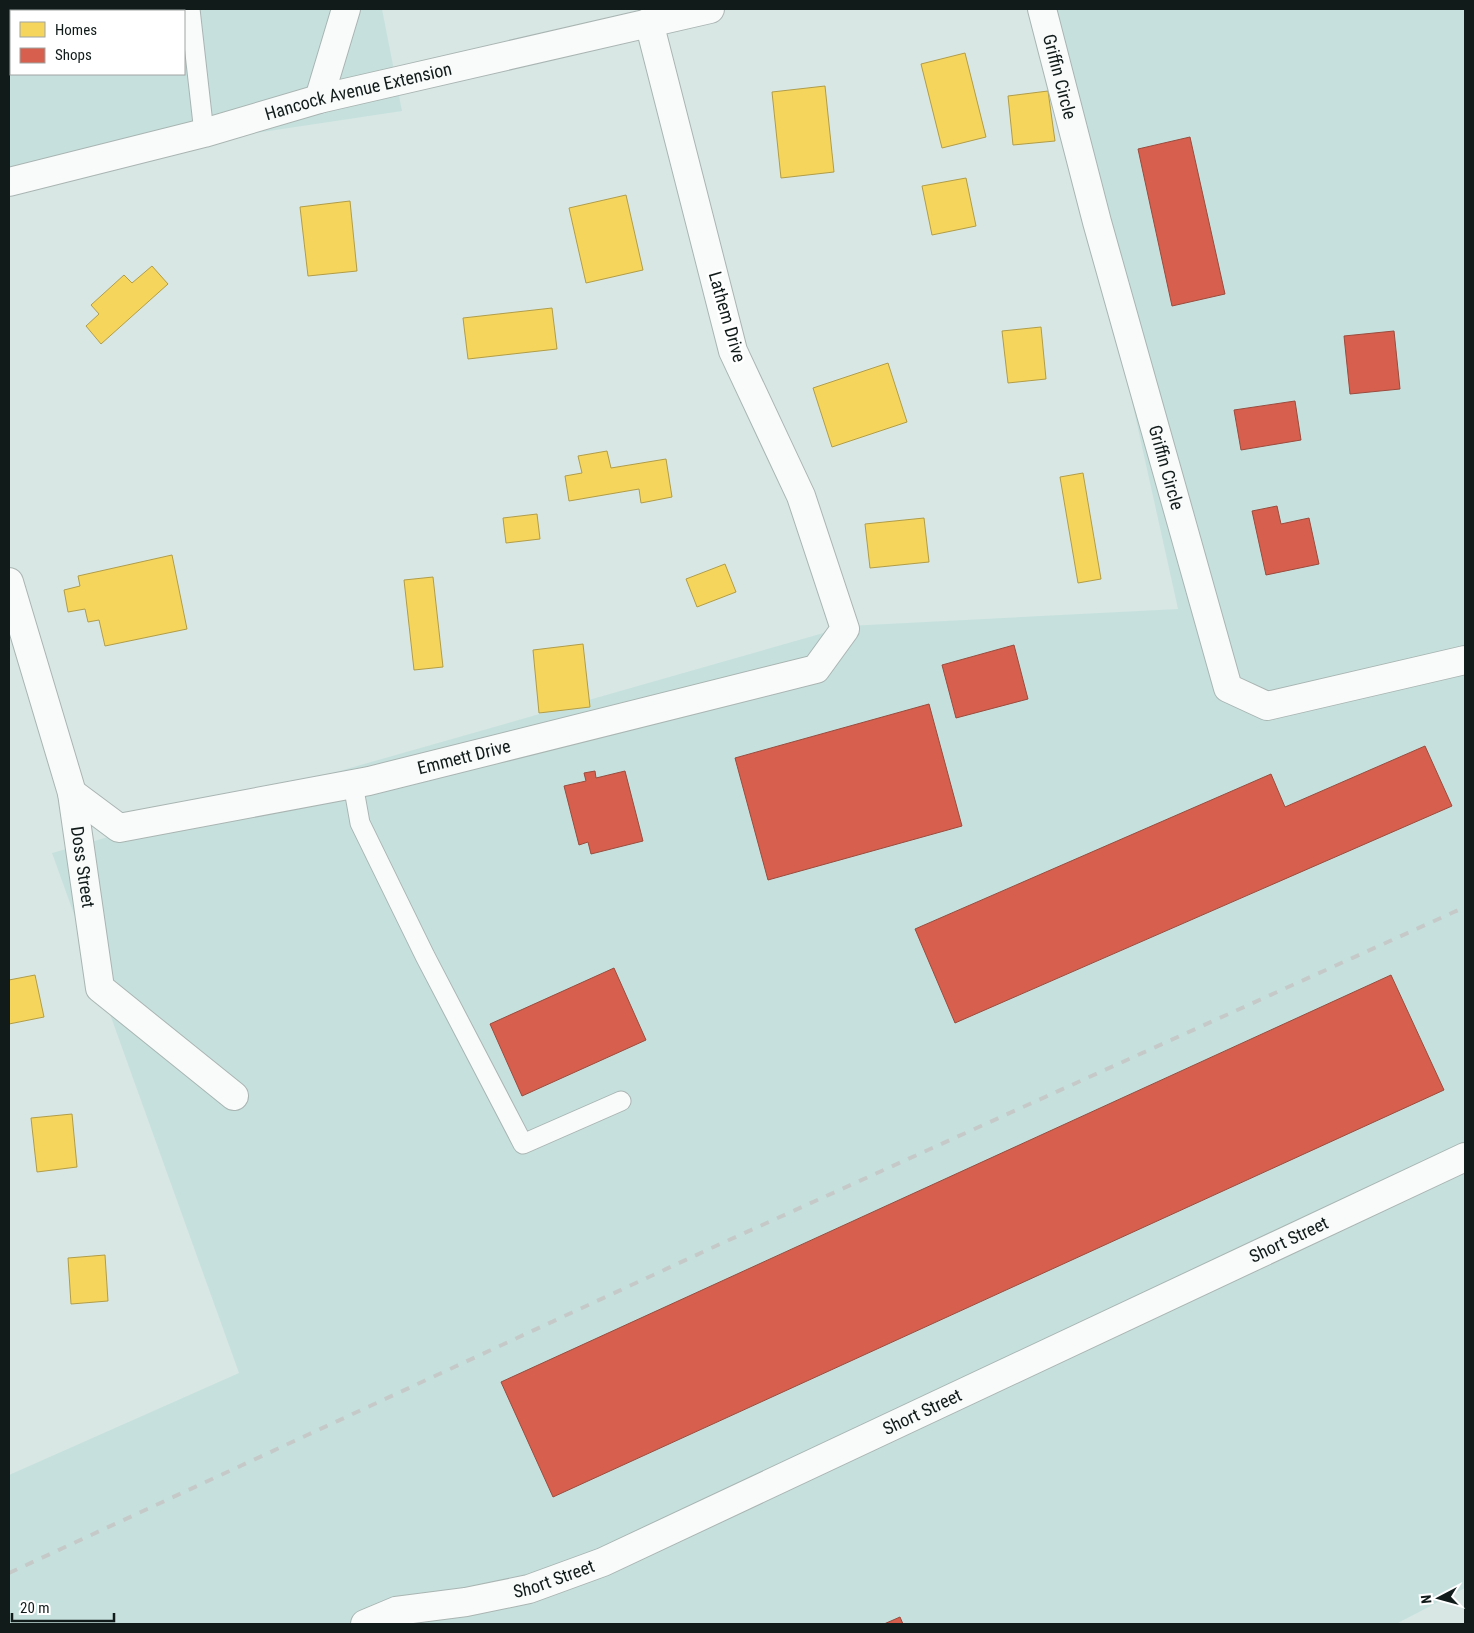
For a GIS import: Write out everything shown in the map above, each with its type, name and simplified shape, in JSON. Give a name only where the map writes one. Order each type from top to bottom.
[{"type":"street","points":[[319,98],[346,9]]},
{"type":"street","name":"Hancock Avenue Extension","points":[[9,182],[204,133],[319,98],[710,9]]},
{"type":"street","name":"Griffin Circle","points":[[1042,9],[1096,222],[1228,688],[1267,706],[1465,660]]},
{"type":"street","name":"Lathem Drive","points":[[649,22],[733,351],[801,496],[845,629]]},
{"type":"street","name":"Doss Street","points":[[9,582],[72,793],[100,988],[234,1096]]},
{"type":"street","name":"Emmett Drive","points":[[72,793],[120,828],[353,784],[816,669],[845,629]]},
{"type":"street","name":"Short Street","points":[[365,1624],[529,1589],[603,1562],[1465,1157]]},
{"type":"lane","points":[[190,9],[204,133]]},
{"type":"lane","points":[[353,784],[360,823],[425,956],[522,1144],[621,1101]]},
{"type":"shaded area","points":[[9,9],[382,9],[402,111],[9,170]]},
{"type":"shaded area","points":[[1045,9],[1465,9],[1465,1588],[1396,1624],[9,1624],[9,1475],[239,1373],[52,853],[848,626],[1178,609]]},
{"type":"building: Homes","points":[[965,53],[986,137],[942,148],[921,64]]},
{"type":"building: Homes","points":[[825,86],[834,172],[781,178],[772,92]]},
{"type":"building: Homes","points":[[1048,91],[1055,141],[1013,145],[1008,96]]},
{"type":"building: Homes","points":[[966,178],[976,226],[932,235],[922,186]]},
{"type":"building: Homes","points":[[626,195],[643,270],[586,283],[569,208]]},
{"type":"building: Homes","points":[[350,201],[357,271],[308,276],[300,207]]},
{"type":"building: Homes","points":[[152,266],[168,284],[101,344],[86,326],[99,314],[91,305],[124,275],[132,283]]},
{"type":"building: Homes","points":[[552,308],[557,349],[468,359],[463,318]]},
{"type":"building: Homes","points":[[1041,327],[1046,379],[1008,383],[1002,331]]},
{"type":"building: Homes","points":[[888,363],[907,422],[832,447],[813,388]]},
{"type":"building: Homes","points":[[607,451],[611,468],[666,459],[672,497],[641,503],[639,489],[569,501],[565,476],[582,473],[578,456]]},
{"type":"building: Homes","points":[[1083,473],[1101,579],[1078,583],[1060,477]]},
{"type":"building: Homes","points":[[537,514],[540,539],[506,543],[503,518]]},
{"type":"building: Homes","points":[[924,518],[929,562],[870,568],[865,524]]},
{"type":"building: Homes","points":[[172,555],[187,629],[105,646],[99,620],[88,622],[85,609],[68,612],[64,590],[80,586],[78,576]]},
{"type":"building: Homes","points":[[725,564],[736,592],[697,607],[686,579]]},
{"type":"building: Homes","points":[[433,577],[443,667],[414,670],[404,580]]},
{"type":"building: Homes","points":[[583,644],[590,707],[539,713],[533,650]]},
{"type":"building: Homes","points":[[35,975],[44,1017],[9,1024],[9,980]]},
{"type":"building: Homes","points":[[72,1114],[77,1167],[37,1172],[31,1118]]},
{"type":"building: Homes","points":[[105,1255],[108,1301],[71,1304],[68,1258]]},
{"type":"building: Shops","points":[[21,9],[120,10],[22,10]]},
{"type":"building: Shops","points":[[1190,137],[1225,294],[1172,306],[1138,149]]},
{"type":"building: Shops","points":[[1394,331],[1400,389],[1350,394],[1344,336]]},
{"type":"building: Shops","points":[[1295,401],[1301,440],[1241,450],[1234,410]]},
{"type":"building: Shops","points":[[1277,506],[1281,524],[1309,518],[1319,564],[1266,575],[1252,511]]},
{"type":"building: Shops","points":[[1014,645],[1028,699],[956,718],[942,665]]},
{"type":"building: Shops","points":[[929,704],[962,826],[768,880],[735,758]]},
{"type":"building: Shops","points":[[1425,746],[1452,806],[955,1023],[915,929],[1271,774],[1285,807]]},
{"type":"building: Shops","points":[[595,771],[596,778],[625,771],[643,841],[591,854],[588,842],[579,845],[564,786],[586,781],[584,773]]},
{"type":"building: Shops","points":[[614,968],[646,1040],[522,1096],[490,1024]]},
{"type":"building: Shops","points":[[1391,975],[1444,1090],[553,1497],[501,1382]]},
{"type":"building: Shops","points":[[900,1617],[903,1624],[884,1624]]},
{"type":"railway","points":[[9,1573],[718,1245],[1465,907]]}]
